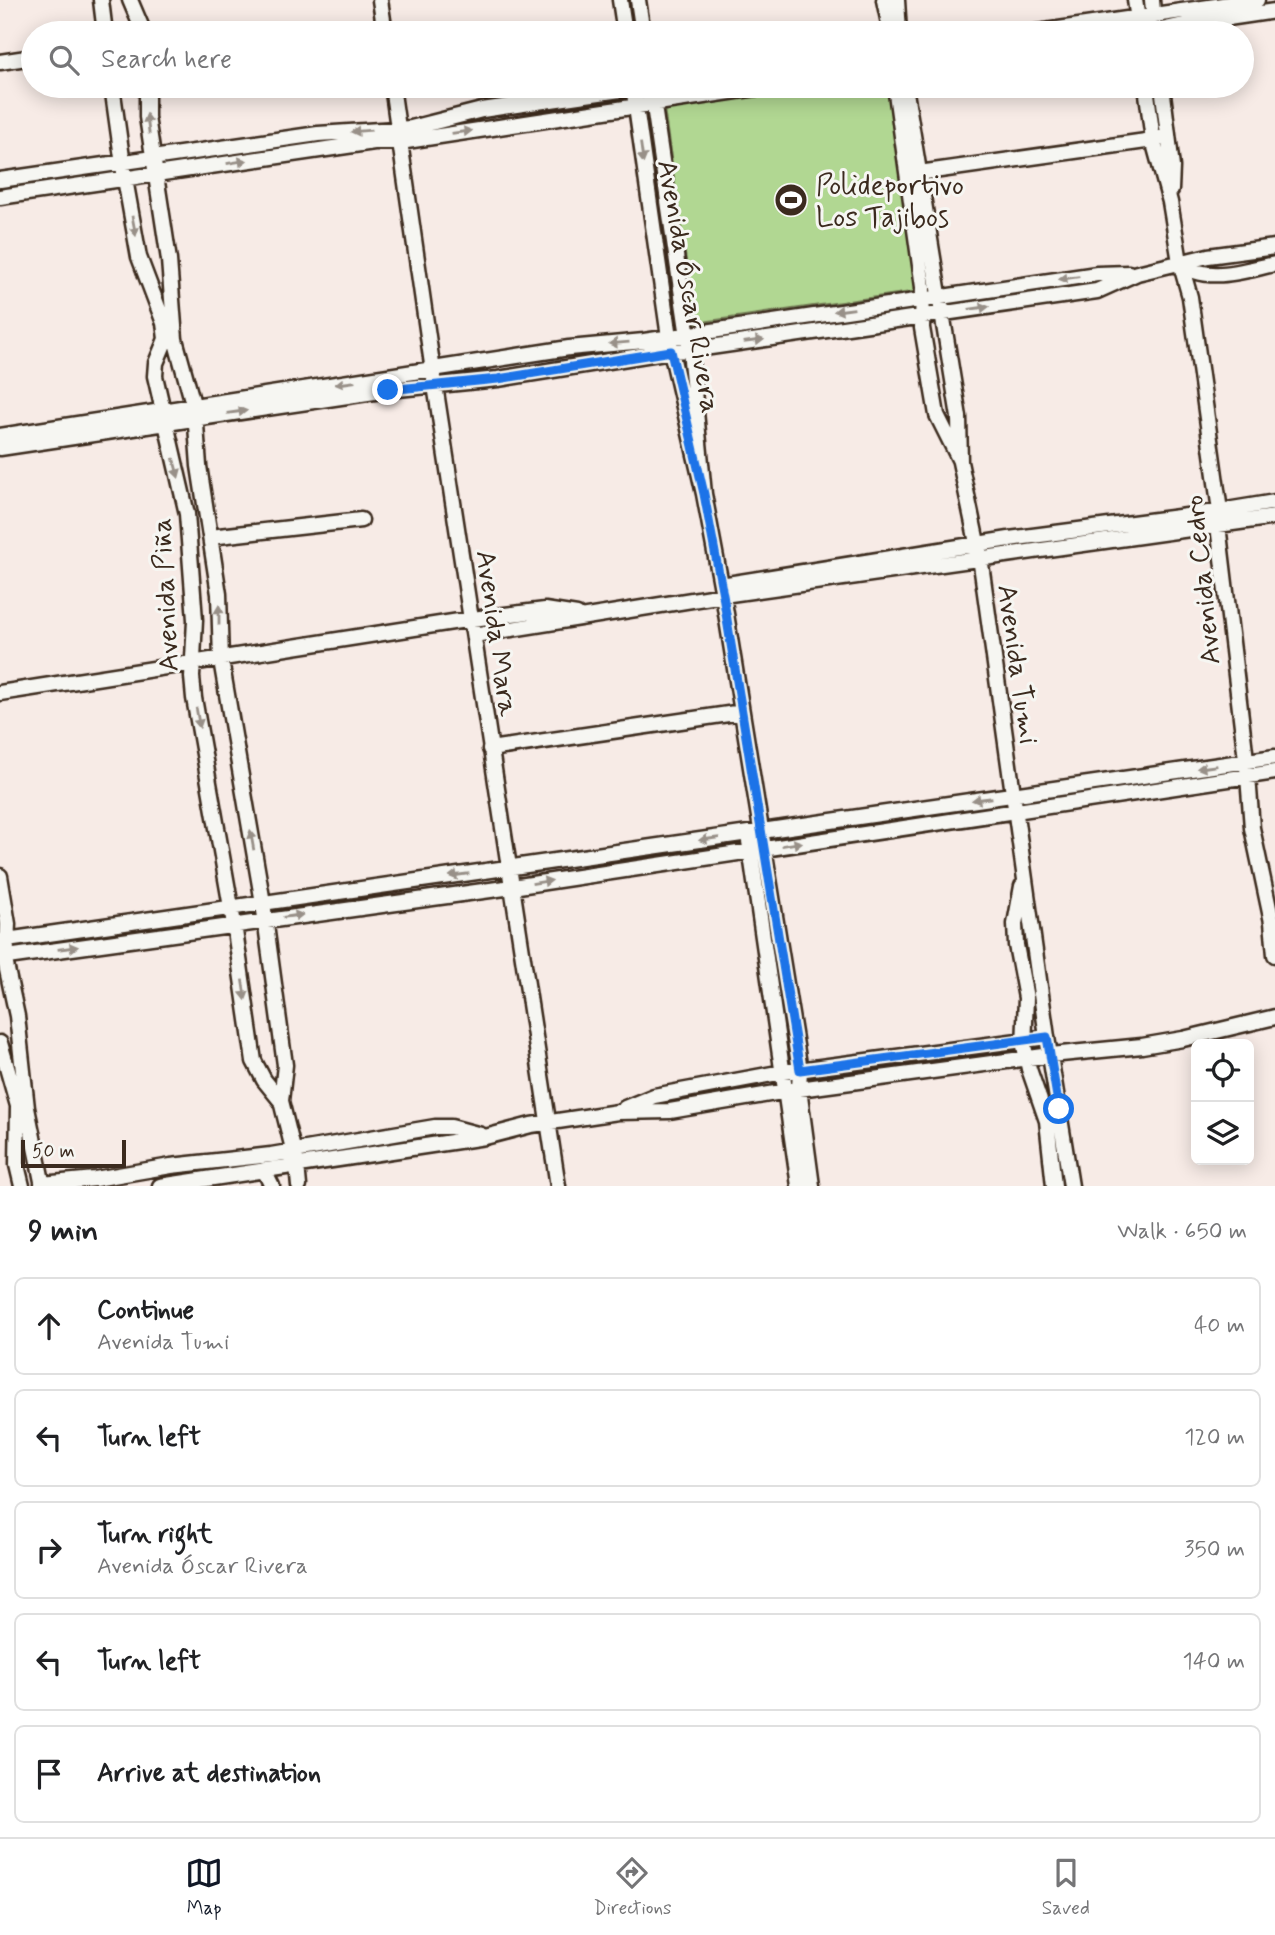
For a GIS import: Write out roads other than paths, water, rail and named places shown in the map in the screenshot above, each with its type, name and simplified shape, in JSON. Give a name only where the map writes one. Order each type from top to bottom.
[{"type":"street","points":[[101,0],[104,21]]},
{"type":"street","points":[[130,0],[139,21]]},
{"type":"street","points":[[380,0],[383,21]]},
{"type":"street","points":[[620,0],[623,21]]},
{"type":"street","points":[[638,0],[641,21]]},
{"type":"street","points":[[884,0],[888,21]]},
{"type":"street","points":[[897,0],[898,21]]},
{"type":"street","points":[[1135,0],[1138,21]]},
{"type":"street","points":[[1152,0],[1153,21]]},
{"type":"street","points":[[1117,21],[1257,0]]},
{"type":"street","points":[[1208,21],[1275,11]]},
{"type":"street","points":[[0,62],[21,59]]},
{"type":"street","name":"Avenida Piña","points":[[114,98],[139,257],[165,331],[166,339],[156,363],[155,376],[187,514],[195,620],[192,677],[194,698],[220,840],[254,1061],[264,1080],[281,1101]]},
{"type":"street","name":"Avenida Piña","points":[[146,98],[169,260],[175,339],[195,412],[199,466],[219,594],[220,660],[263,903],[285,1065],[281,1101],[299,1186]]},
{"type":"street","name":"Avenida Mara","points":[[394,98],[558,1186]]},
{"type":"street","points":[[0,197],[374,142],[399,135],[411,128],[482,110],[561,98]]},
{"type":"street","name":"Avenida Óscar Rivera","points":[[637,98],[635,107],[670,344],[704,494],[722,590],[756,803],[754,832],[800,1070],[792,1091],[799,1186]]},
{"type":"street","name":"Avenida Óscar Rivera","points":[[649,98],[653,104],[688,334],[704,494]]},
{"type":"street","points":[[0,180],[318,135],[399,135],[692,98]]},
{"type":"street","name":"Avenida Tumi","points":[[898,98],[943,313],[959,417],[960,462],[978,551],[1047,1037],[1071,1186]]},
{"type":"street","name":"Avenida Tumi","points":[[906,98],[923,287],[921,316],[937,415],[960,462]]},
{"type":"street","name":"Avenida Cedro","points":[[1148,98],[1153,140],[1170,202],[1180,262],[1190,297],[1219,518],[1252,828],[1272,922],[1275,955]]},
{"type":"street","name":"Avenida Cedro","points":[[1163,98],[1172,167],[1170,202]]},
{"type":"street","points":[[914,174],[1168,136]]},
{"type":"street","points":[[195,412],[569,348],[670,344],[690,350],[1097,291],[1137,273],[1180,262],[1275,247]]},
{"type":"street","points":[[1180,262],[1191,272],[1226,274],[1275,264]]},
{"type":"street","points":[[0,436],[498,379],[670,344],[688,334],[1097,274],[1137,273]]},
{"type":"street","points":[[0,448],[163,416]]},
{"type":"street","points":[[1219,518],[1275,502]]},
{"type":"street","points":[[474,635],[591,616],[722,590],[978,551],[1219,518],[1275,517]]},
{"type":"street","points":[[210,537],[361,520]]},
{"type":"street","points":[[0,693],[472,619],[545,610],[591,616]]},
{"type":"street","points":[[490,749],[741,712]]},
{"type":"street","points":[[3,958],[512,887],[1015,810],[1247,769],[1275,757]]},
{"type":"street","points":[[4,940],[1013,795],[1247,769],[1275,772]]},
{"type":"street","name":"Avenida Óscar Rivera","points":[[758,849],[783,1072],[792,1091],[812,1186]]},
{"type":"street","name":"Avenida Tumi","points":[[1024,874],[1015,923],[1016,945],[1026,998],[1024,1040],[1047,1121],[1055,1186]]},
{"type":"street","points":[[0,876],[8,924],[3,958],[17,1016],[27,1108],[43,1185],[295,1158],[435,1127],[451,1127],[485,1137],[550,1122],[618,1112],[670,1111],[1027,1058],[1183,1039],[1275,1017]]},
{"type":"street","points":[[618,1112],[654,1096],[783,1072],[1047,1037]]},
{"type":"street","points":[[0,1043],[3,1073],[18,1106],[17,1165],[22,1186]]},
{"type":"street","points":[[160,1186],[264,1170],[295,1158]]},
{"type":"street","points":[[264,1170],[272,1186]]},
{"type":"place","name":"Polideportivo Los Tajibos","points":[[791,200]]}]
